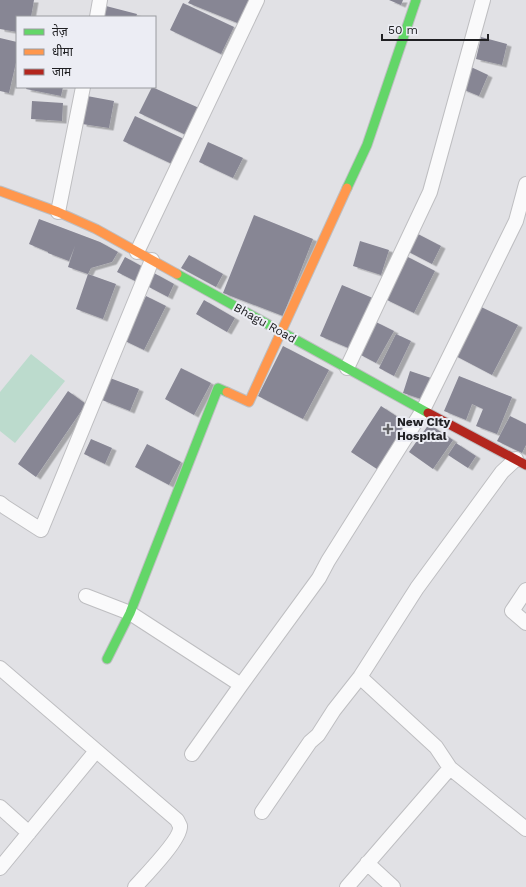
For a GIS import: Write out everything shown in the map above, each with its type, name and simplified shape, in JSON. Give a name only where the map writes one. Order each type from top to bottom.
[{"type":"street","points":[[97,16],[100,0]]},
{"type":"street","points":[[137,252],[257,0]]},
{"type":"street","points":[[107,659],[130,613],[218,388],[249,402],[367,145],[416,0]]},
{"type":"street","points":[[347,368],[430,192],[483,0]]},
{"type":"street","points":[[58,212],[83,88]]},
{"type":"street","points":[[192,754],[319,578],[328,561],[423,410],[516,221],[526,184]]},
{"type":"street","name":"Bhagu Road","points":[[0,191],[58,212],[96,229],[423,410],[521,462]]},
{"type":"street","points":[[0,503],[5,508],[41,530],[152,260]]},
{"type":"street","points":[[262,812],[310,742],[318,735],[334,710],[360,677],[416,588],[502,472],[521,462]]},
{"type":"street","points":[[526,590],[512,611],[526,623]]},
{"type":"street","points":[[86,596],[130,613],[241,685]]},
{"type":"street","points":[[0,668],[177,820],[180,826],[178,834],[171,846],[135,887]]},
{"type":"street","points":[[360,677],[436,747],[450,768],[526,830]]},
{"type":"street","points":[[0,868],[96,751]]},
{"type":"street","points":[[347,887],[450,768]]},
{"type":"street","points":[[0,807],[29,833]]},
{"type":"street","points":[[367,863],[393,887]]},
{"type":"green space","points":[[31,354],[65,381],[15,443],[0,431],[0,392]]},
{"type":"building","points":[[0,0],[34,0],[31,16],[16,16],[16,32],[0,29]]},
{"type":"building","points":[[190,0],[249,1],[240,24],[188,3]]},
{"type":"building","points":[[389,0],[403,0],[401,5]]},
{"type":"building","points":[[183,3],[234,27],[221,54],[170,30]]},
{"type":"building","points":[[106,6],[137,14],[136,16],[104,16]]},
{"type":"building","points":[[481,37],[507,44],[502,65],[476,59]]},
{"type":"building","points":[[0,38],[16,42],[16,62],[9,93],[0,91]]},
{"type":"building","points":[[471,67],[488,75],[479,96],[462,89]]},
{"type":"building","points":[[26,88],[63,88],[61,96]]},
{"type":"building","points":[[152,88],[199,108],[186,135],[139,113]]},
{"type":"building","points":[[87,96],[114,101],[109,128],[82,124]]},
{"type":"building","points":[[32,101],[63,103],[62,121],[31,119]]},
{"type":"building","points":[[135,116],[184,139],[172,164],[123,141]]},
{"type":"building","points":[[208,142],[243,158],[233,178],[199,162]]},
{"type":"building","points":[[254,215],[313,239],[283,316],[223,293]]},
{"type":"building","points":[[39,219],[100,242],[118,252],[112,262],[91,268],[88,274],[68,267],[75,246],[69,261],[29,244]]},
{"type":"building","points":[[414,232],[441,246],[432,264],[405,250]]},
{"type":"building","points":[[360,241],[389,250],[381,275],[353,266]]},
{"type":"building","points":[[189,255],[223,274],[216,287],[181,268]]},
{"type":"building","points":[[406,256],[435,271],[414,313],[385,299]]},
{"type":"building","points":[[125,257],[145,268],[137,282],[117,272]]},
{"type":"building","points":[[154,273],[174,284],[168,297],[147,286]]},
{"type":"building","points":[[88,274],[116,284],[103,319],[76,309]]},
{"type":"building","points":[[342,285],[375,299],[353,350],[320,336]]},
{"type":"building","points":[[146,296],[166,306],[144,350],[123,340]]},
{"type":"building","points":[[204,300],[235,318],[227,332],[196,314]]},
{"type":"building","points":[[477,305],[518,325],[492,375],[452,354]]},
{"type":"building","points":[[376,322],[394,331],[376,363],[359,354]]},
{"type":"building","points":[[396,334],[411,341],[394,376],[379,368]]},
{"type":"building","points":[[283,346],[329,370],[303,419],[258,396]]},
{"type":"building","points":[[181,368],[211,383],[194,415],[165,399]]},
{"type":"building","points":[[410,371],[431,378],[424,400],[403,393]]},
{"type":"building","points":[[459,376],[512,397],[497,434],[476,426],[483,409],[472,404],[466,420],[444,411]]},
{"type":"building","points":[[110,378],[139,389],[130,411],[102,400]]},
{"type":"building","points":[[68,391],[86,404],[36,477],[18,464]]},
{"type":"building","points":[[381,406],[410,425],[380,471],[351,452]]},
{"type":"building","points":[[510,416],[526,424],[526,445],[522,453],[497,441]]},
{"type":"building","points":[[429,424],[453,440],[433,469],[409,452]]},
{"type":"building","points":[[91,439],[112,448],[105,464],[84,454]]},
{"type":"building","points":[[456,443],[476,456],[468,468],[448,455]]},
{"type":"building","points":[[147,444],[181,462],[169,485],[135,467]]},
{"type":"traffic: fast","points":[[347,188],[367,145],[416,0]]},
{"type":"traffic: fast","points":[[177,274],[428,413]]},
{"type":"traffic: fast","points":[[107,659],[130,613],[218,388],[227,392]]},
{"type":"traffic: slow","points":[[227,392],[249,402],[347,188]]},
{"type":"traffic: slow","points":[[0,191],[58,212],[96,229],[177,274]]},
{"type":"traffic: jam","points":[[428,413],[526,465]]},
{"type":"place","name":"New City Hospital","points":[[388,429]]}]
